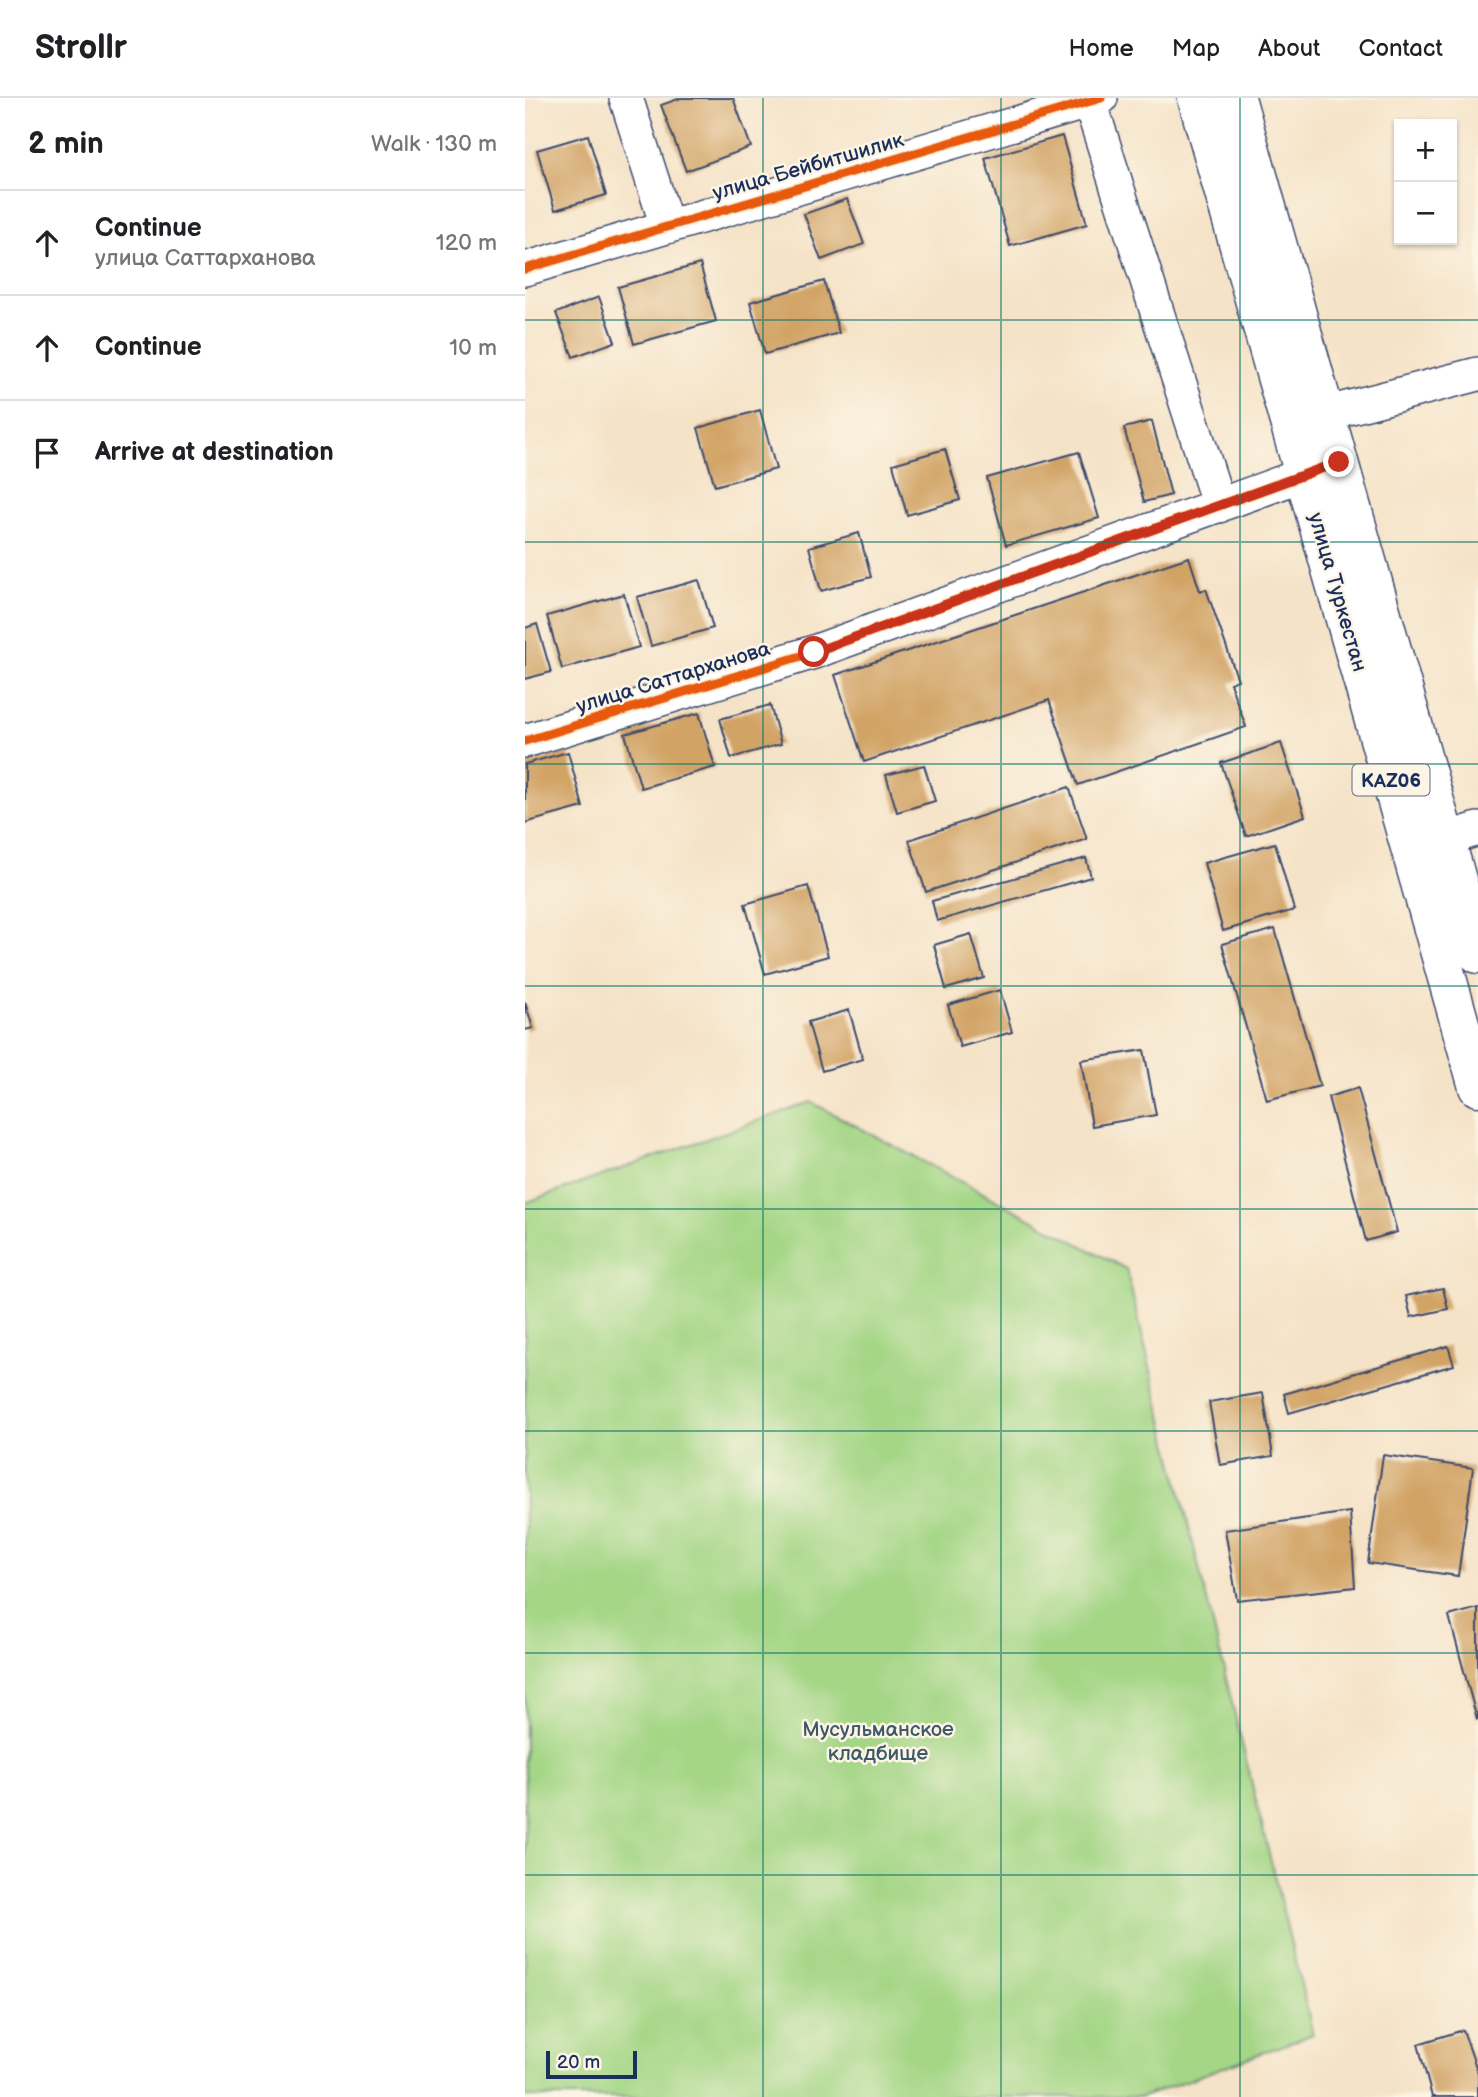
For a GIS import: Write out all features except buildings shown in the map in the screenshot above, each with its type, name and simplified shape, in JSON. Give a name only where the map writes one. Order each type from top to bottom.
[{"type":"highway","name":"улица Туркестан","points":[[1197,98],[1289,424],[1322,468],[1462,834],[1478,954]]},
{"type":"highway","name":"улица Туркестан","points":[[1236,98],[1327,413],[1322,468],[1478,1087]]},
{"type":"street","points":[[626,98],[667,226]]},
{"type":"street","points":[[1096,100],[1219,506]]},
{"type":"street","name":"улица Бейбитшилик","points":[[525,269],[1096,100]]},
{"type":"street","points":[[1289,424],[1478,374]]},
{"type":"street","name":"улица Саттарханова","points":[[525,741],[814,652],[1322,468]]},
{"type":"green space","name":"Мусульманское кладбище","points":[[811,1102],[1126,1269],[1313,2034],[1142,2097],[525,2097],[525,1203]]},
{"type":"cycle path","points":[[525,269],[1101,98]]},
{"type":"cycle path","points":[[525,741],[814,652],[1339,462]]},
{"type":"route","points":[[814,652],[1339,462]]}]
